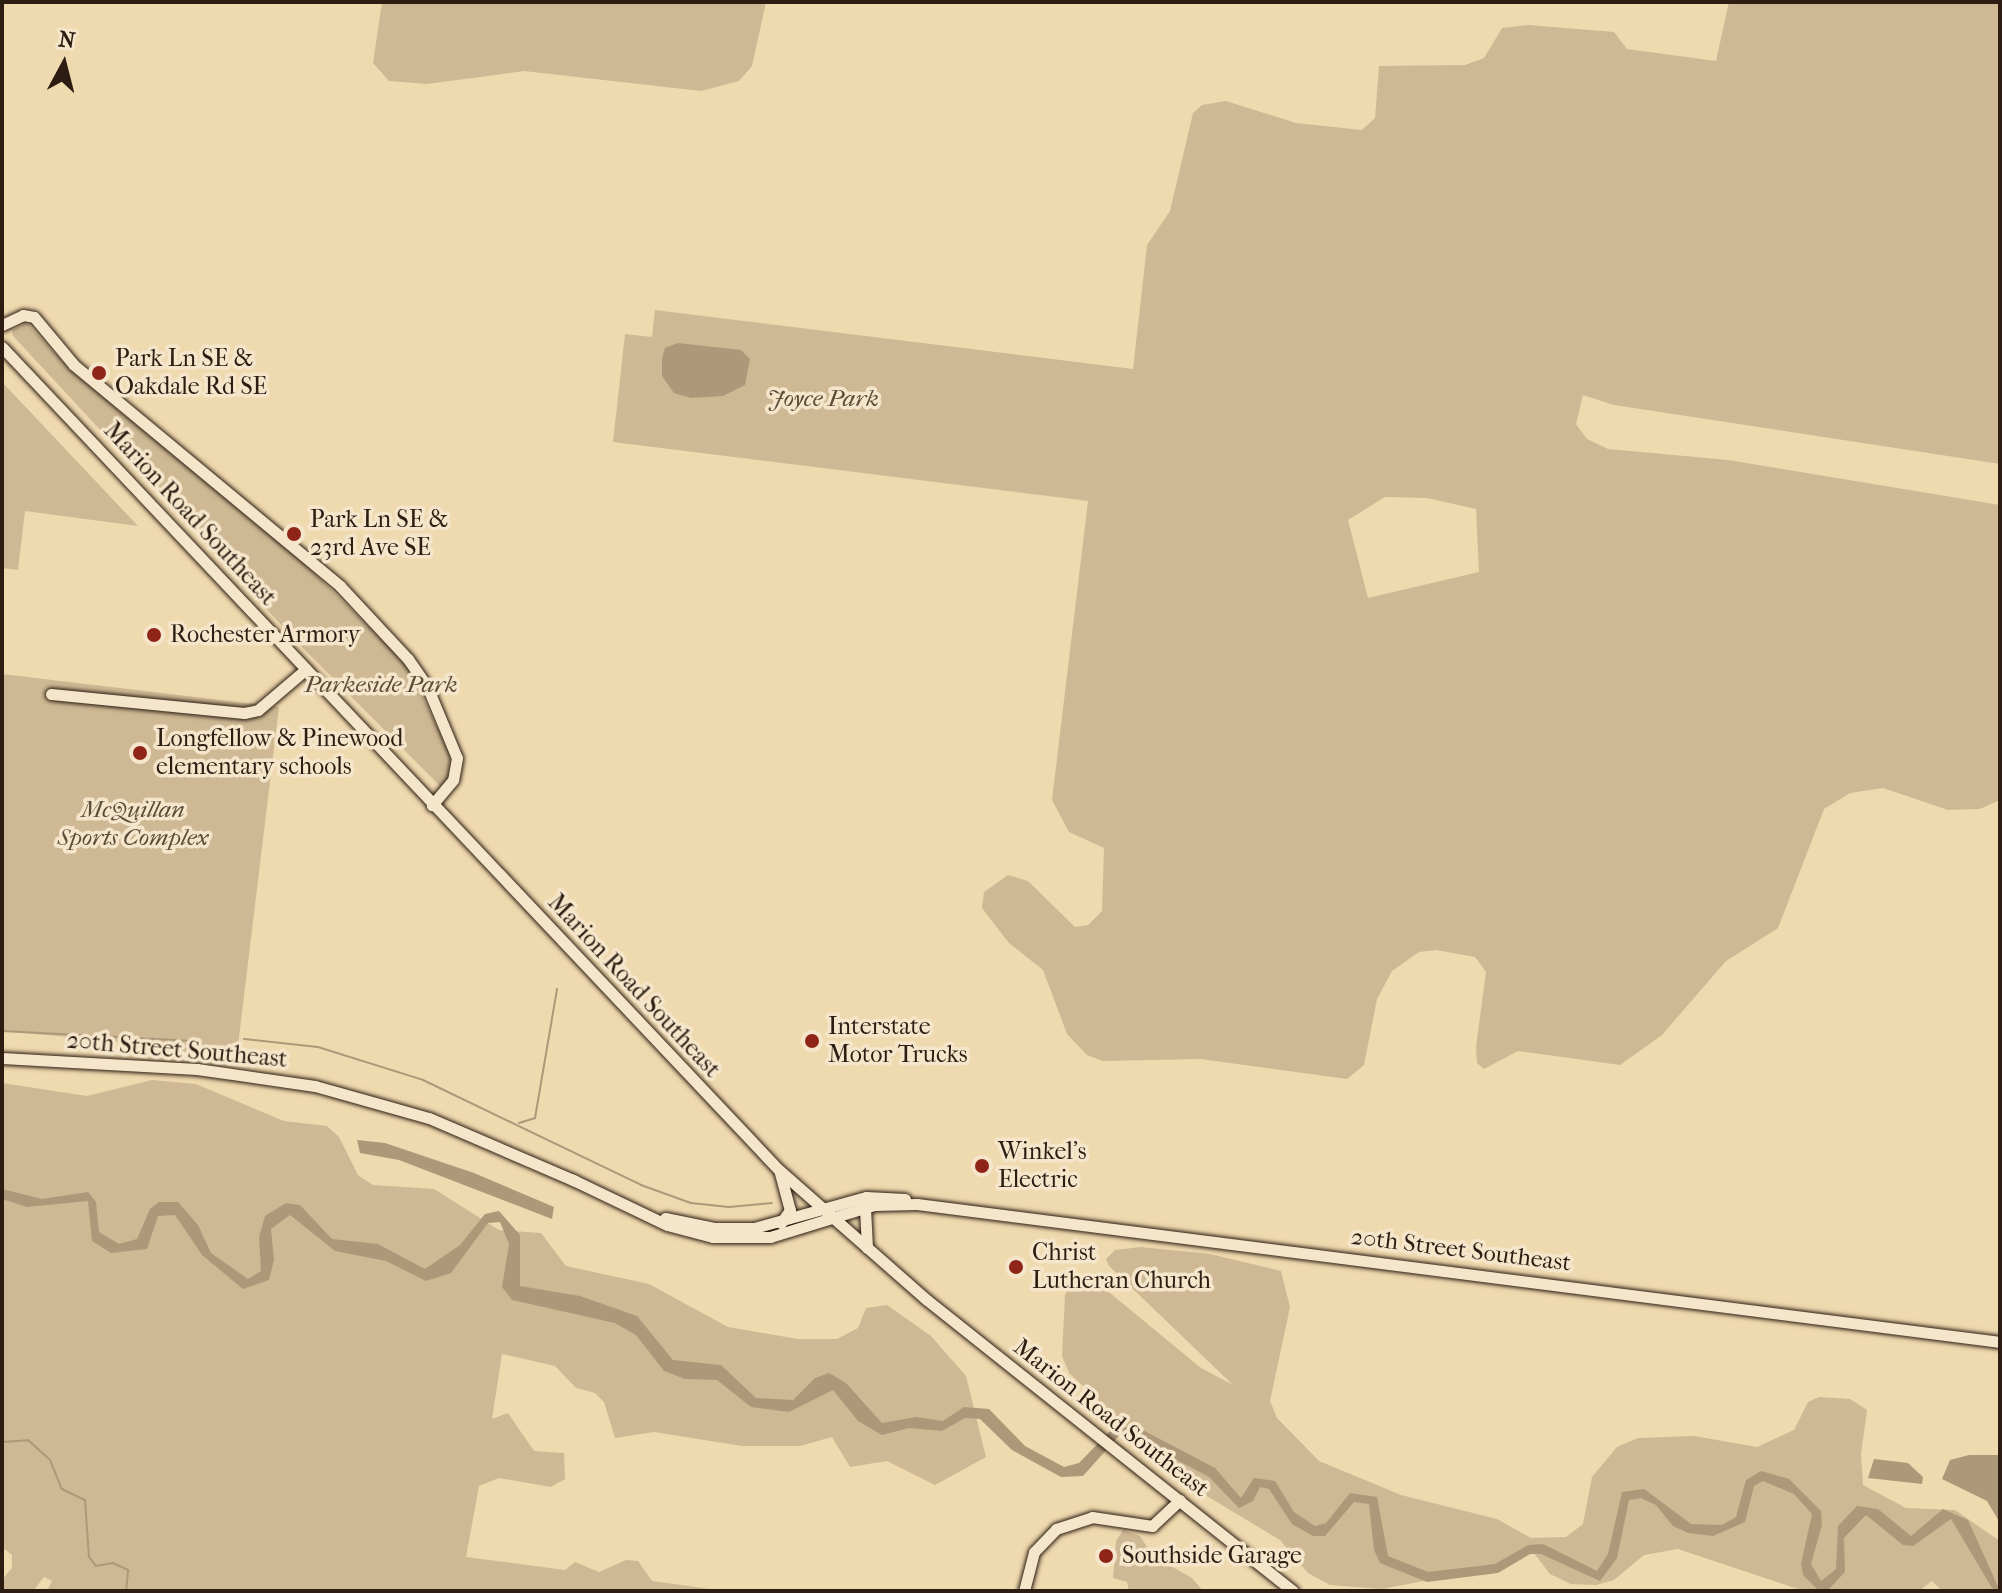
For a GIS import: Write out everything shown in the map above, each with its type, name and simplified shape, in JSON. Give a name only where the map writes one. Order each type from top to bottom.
[{"type":"street","points":[[2,325],[17,316],[34,317],[74,365],[340,586],[408,659],[427,686],[457,758],[453,780],[432,805]]},
{"type":"street","name":"Marion Road Southeast","points":[[2,347],[779,1170],[867,1249],[1293,1591]]},
{"type":"street","points":[[51,694],[244,713],[258,710],[306,669]]},
{"type":"street","name":"20th Street Southeast","points":[[2,1058],[197,1069],[315,1086],[429,1118],[571,1179],[685,1223],[741,1229],[781,1224],[877,1195],[917,1204],[2000,1342]]},
{"type":"street","points":[[779,1170],[790,1207],[781,1224]]},
{"type":"street","name":"20th Street Southeast","points":[[571,1179],[654,1220],[701,1236],[759,1238],[865,1208],[917,1204]]},
{"type":"street","points":[[865,1208],[867,1249]]},
{"type":"street","points":[[1024,1591],[1034,1552],[1063,1525],[1092,1517],[1146,1528],[1162,1521],[1180,1500]]},
{"type":"green space","points":[[382,2],[766,2],[752,66],[739,81],[701,91],[524,71],[427,84],[389,81],[373,63]]},
{"type":"green space","name":"Joyce Park","points":[[1729,2],[2000,2],[2000,464],[1614,405],[1583,395],[1576,424],[1587,439],[1608,449],[1728,460],[2000,505],[2000,800],[1980,809],[1948,810],[1883,788],[1850,793],[1824,809],[1778,928],[1726,961],[1662,1035],[1620,1065],[1518,1051],[1484,1069],[1477,1063],[1476,1047],[1486,972],[1475,957],[1436,950],[1419,952],[1392,971],[1377,999],[1364,1065],[1347,1079],[1200,1059],[1103,1061],[1087,1055],[1067,1034],[1043,970],[1009,943],[982,908],[984,892],[1008,875],[1028,881],[1075,927],[1088,925],[1102,911],[1104,848],[1069,832],[1052,800],[1088,501],[613,442],[625,334],[652,337],[655,310],[1133,369],[1147,245],[1170,211],[1193,113],[1202,105],[1226,101],[1296,123],[1362,130],[1375,118],[1379,66],[1465,65],[1484,58],[1502,28],[1529,25],[1614,32],[1627,49],[1716,61]],"holes":[[[1385,497],[1427,498],[1476,509],[1479,572],[1368,598],[1348,520]]]},
{"type":"green space","name":"Parkeside Park","points":[[27,323],[69,369],[289,548],[407,665],[450,754],[449,775],[441,787],[298,643],[13,336],[12,330]]},
{"type":"green space","points":[[2,382],[138,526],[25,511],[18,570],[2,568]]},
{"type":"green space","name":"McQuillan Sports Complex","points":[[2,674],[279,707],[236,1062],[145,1044],[2,1031]]},
{"type":"green space","points":[[152,1080],[196,1084],[284,1121],[327,1126],[339,1137],[358,1175],[373,1185],[434,1189],[499,1230],[541,1233],[566,1266],[649,1284],[728,1327],[798,1339],[837,1339],[858,1328],[866,1308],[887,1305],[931,1336],[966,1376],[986,1457],[935,1485],[887,1461],[850,1467],[832,1437],[800,1446],[742,1446],[654,1432],[615,1438],[604,1402],[595,1393],[576,1388],[555,1366],[502,1354],[492,1419],[508,1413],[534,1451],[564,1453],[565,1479],[551,1487],[499,1478],[479,1486],[466,1557],[565,1570],[575,1562],[599,1572],[626,1560],[638,1561],[652,1581],[725,1591],[47,1591],[52,1581],[44,1577],[33,1591],[2,1591],[2,1580],[12,1568],[12,1555],[2,1547],[2,1083],[87,1096]]},
{"type":"green space","points":[[1141,1247],[1210,1254],[1281,1271],[1290,1307],[1270,1401],[1277,1418],[1319,1461],[1401,1495],[1497,1519],[1531,1538],[1566,1537],[1583,1524],[1592,1477],[1617,1447],[1638,1438],[1694,1436],[1757,1447],[1794,1430],[1808,1402],[1819,1397],[1850,1399],[1867,1410],[1861,1454],[1863,1485],[1906,1508],[1955,1510],[2000,1541],[2000,1591],[1942,1591],[1932,1581],[1919,1591],[1804,1591],[1678,1549],[1644,1555],[1614,1580],[1596,1585],[1571,1584],[1550,1574],[1530,1548],[1490,1568],[1382,1589],[1330,1585],[1308,1573],[1280,1540],[1187,1484],[1069,1373],[1062,1356],[1065,1295],[1071,1284],[1080,1282],[1110,1293],[1201,1368],[1233,1385],[1109,1266],[1106,1259],[1115,1250]]},
{"type":"green space","points":[[1123,1530],[1140,1536],[1153,1556],[1192,1578],[1203,1591],[1129,1591],[1127,1582],[1113,1578],[1116,1541]]},
{"type":"shaded area","points":[[678,343],[741,350],[750,359],[745,385],[723,396],[691,398],[674,393],[662,376],[662,358],[665,348]]},
{"type":"shaded area","points":[[357,1140],[385,1143],[474,1173],[554,1207],[552,1219],[399,1160],[360,1153]]},
{"type":"shaded area","points":[[2,1189],[42,1199],[88,1192],[96,1202],[99,1232],[119,1244],[137,1239],[150,1209],[159,1202],[178,1202],[198,1225],[211,1253],[248,1279],[261,1271],[259,1237],[265,1216],[286,1203],[300,1205],[332,1239],[378,1244],[425,1269],[460,1245],[485,1214],[499,1211],[520,1235],[520,1286],[580,1296],[637,1316],[673,1360],[721,1365],[756,1398],[793,1400],[815,1378],[829,1373],[846,1383],[882,1423],[916,1417],[943,1421],[964,1407],[989,1409],[1025,1446],[1064,1467],[1079,1463],[1112,1429],[1135,1426],[1215,1468],[1241,1498],[1254,1478],[1275,1481],[1294,1512],[1315,1526],[1326,1523],[1350,1493],[1377,1497],[1388,1556],[1428,1572],[1495,1564],[1528,1545],[1543,1544],[1597,1571],[1608,1554],[1622,1492],[1644,1489],[1691,1524],[1722,1525],[1736,1517],[1746,1480],[1761,1471],[1789,1479],[1821,1511],[1822,1525],[1811,1564],[1821,1581],[1836,1569],[1838,1526],[1857,1506],[1878,1509],[1911,1536],[1943,1509],[1968,1520],[2000,1591],[1992,1588],[1951,1519],[1913,1546],[1903,1545],[1866,1515],[1844,1538],[1845,1572],[1828,1590],[1819,1591],[1803,1575],[1801,1564],[1812,1514],[1794,1494],[1763,1481],[1754,1486],[1745,1522],[1713,1536],[1688,1533],[1673,1526],[1656,1505],[1641,1498],[1629,1500],[1617,1558],[1600,1581],[1541,1554],[1530,1554],[1498,1573],[1427,1582],[1380,1563],[1374,1550],[1369,1504],[1354,1502],[1325,1536],[1313,1536],[1292,1524],[1269,1489],[1260,1487],[1253,1501],[1239,1508],[1209,1477],[1132,1436],[1118,1437],[1083,1476],[1061,1477],[1012,1450],[980,1419],[965,1418],[942,1431],[909,1428],[882,1435],[858,1421],[833,1390],[789,1412],[751,1407],[717,1380],[685,1379],[664,1371],[636,1335],[615,1323],[512,1300],[502,1287],[509,1244],[500,1222],[488,1223],[451,1273],[426,1281],[386,1261],[335,1251],[290,1215],[271,1229],[274,1260],[269,1280],[243,1289],[202,1255],[175,1215],[158,1216],[147,1249],[111,1253],[92,1241],[88,1201],[27,1207],[2,1199]]},
{"type":"shaded area","points":[[1969,1455],[2000,1455],[2000,1523],[1987,1501],[1942,1479],[1950,1460]]},
{"type":"shaded area","points":[[1874,1459],[1908,1463],[1923,1477],[1922,1484],[1868,1478]]},
{"type":"waterway","points":[[519,1123],[535,1118],[557,989]]},
{"type":"waterway","points":[[2,1031],[194,1041]]},
{"type":"waterway","points":[[244,1039],[318,1047],[423,1080],[641,1185],[691,1203],[729,1207],[772,1203]]},
{"type":"waterway","points":[[2,1442],[28,1440],[50,1460],[62,1489],[85,1500],[89,1557],[96,1566],[113,1563],[128,1570],[126,1591]]},
{"type":"place","name":"Park Ln SE & Oakdale Rd SE","points":[[99,373]]},
{"type":"place","name":"Park Ln SE & 23rd Ave SE","points":[[294,534]]},
{"type":"place","name":"Rochester Armory","points":[[154,635]]},
{"type":"place","name":"Longfellow & Pinewood elementary schools","points":[[140,753]]},
{"type":"place","name":"Interstate Motor Trucks","points":[[812,1041]]},
{"type":"place","name":"Winkel's Electric","points":[[982,1166]]},
{"type":"place","name":"Christ Lutheran Church","points":[[1016,1267]]},
{"type":"place","name":"Southside Garage","points":[[1106,1556]]}]
